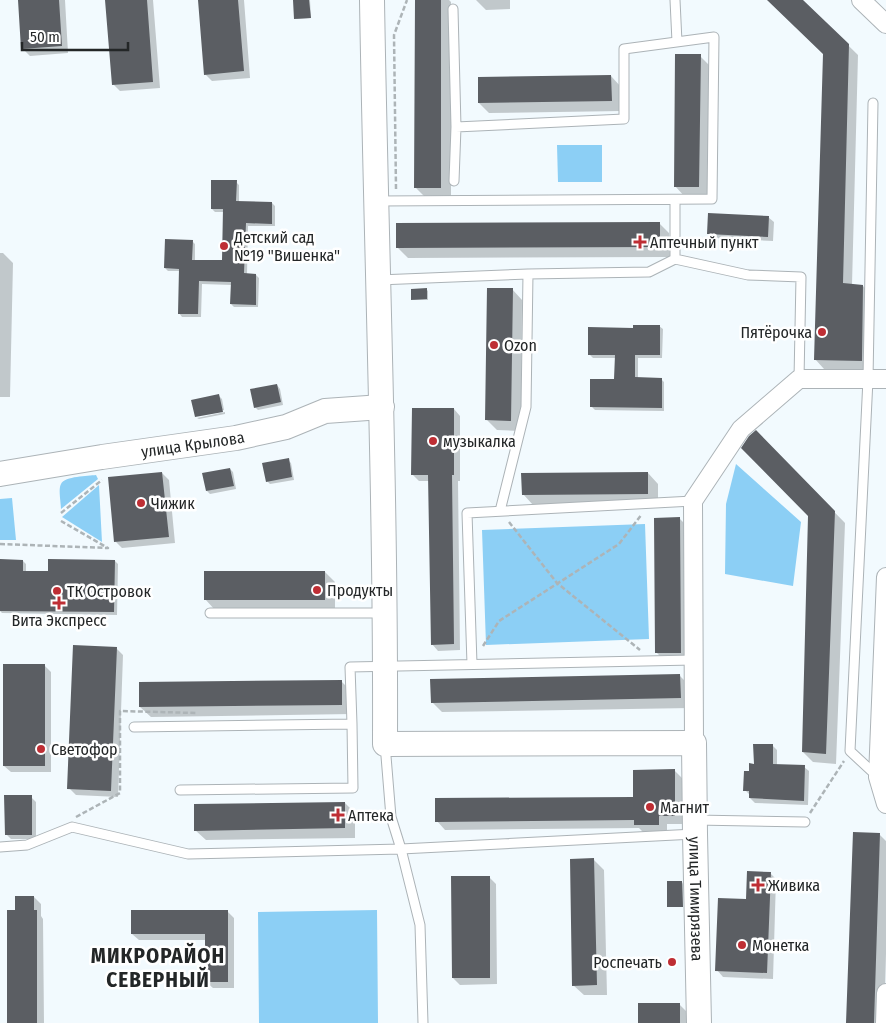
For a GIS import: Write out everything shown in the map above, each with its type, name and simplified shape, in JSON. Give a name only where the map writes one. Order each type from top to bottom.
[{"type":"street","points":[[372,0],[386,201],[378,280],[382,407],[385,744],[694,743],[693,501],[741,430],[798,379],[886,379]]},
{"type":"street","points":[[861,0],[886,24]]},
{"type":"street","name":"улица Крылова","points":[[0,474],[236,438],[286,427],[325,410],[382,407]]},
{"type":"street","points":[[886,577],[878,777],[886,804]]},
{"type":"street","name":"улица Тимирязева","points":[[694,743],[699,1023]]},
{"type":"street","points":[[885,1023],[886,993]]},
{"type":"lane","points":[[676,0],[677,42]]},
{"type":"lane","points":[[454,9],[456,127],[454,181]]},
{"type":"lane","points":[[386,201],[712,199],[714,38],[624,49],[624,119],[456,127]]},
{"type":"lane","points":[[873,103],[868,379],[850,751],[878,777]]},
{"type":"lane","points":[[675,200],[676,259]]},
{"type":"lane","points":[[378,280],[528,274],[650,272],[676,259],[748,275],[801,277],[798,379]]},
{"type":"lane","points":[[500,511],[526,407],[528,274]]},
{"type":"lane","points":[[472,664],[467,513],[693,501]]},
{"type":"lane","points":[[210,613],[385,613]]},
{"type":"lane","points":[[180,790],[353,788],[350,667],[694,660]]},
{"type":"lane","points":[[134,727],[352,724]]},
{"type":"lane","points":[[385,744],[391,817],[401,848],[420,925],[423,1023]]},
{"type":"lane","points":[[0,847],[28,845],[72,827],[188,854],[401,848],[695,827],[805,822]]},
{"type":"path","points":[[386,201],[394,35],[407,0]]},
{"type":"path","points":[[61,513],[102,480]]},
{"type":"path","points":[[472,664],[499,621],[619,544],[651,504]]},
{"type":"path","points":[[500,511],[557,584],[653,661]]},
{"type":"path","points":[[0,544],[108,548],[61,521]]},
{"type":"path","points":[[120,793],[120,711],[198,713]]},
{"type":"path","points":[[805,822],[850,751]]},
{"type":"shaded area","points":[[557,145],[602,145],[602,182],[558,182]]},
{"type":"shaded area","points":[[736,464],[801,522],[793,586],[725,574],[726,504]]},
{"type":"shaded area","points":[[96,475],[98,479],[61,509],[60,489],[63,481],[82,476]]},
{"type":"shaded area","points":[[99,485],[102,542],[62,517]]},
{"type":"shaded area","points":[[12,498],[16,540],[0,540],[0,499]]},
{"type":"shaded area","points":[[645,524],[649,639],[486,645],[482,530]]},
{"type":"shaded area","points":[[377,910],[378,1023],[259,1023],[258,912]]},
{"type":"building","points":[[18,0],[59,0],[62,46],[21,49]]},
{"type":"building","points":[[105,0],[147,0],[153,82],[112,85]]},
{"type":"building","points":[[198,0],[238,0],[244,71],[204,75]]},
{"type":"building","points":[[293,0],[309,0],[311,18],[294,19]]},
{"type":"building","points":[[415,0],[441,0],[441,188],[414,188]]},
{"type":"building","points":[[767,0],[803,0],[849,44],[843,283],[863,285],[862,361],[814,360],[823,54]]},
{"type":"building","points":[[675,54],[701,54],[699,187],[674,187]]},
{"type":"building","points":[[611,75],[612,101],[478,103],[478,77]]},
{"type":"building","points":[[211,180],[237,180],[236,201],[272,202],[272,224],[246,223],[244,273],[256,274],[256,305],[230,304],[231,282],[199,281],[198,314],[178,314],[179,269],[164,268],[165,239],[193,240],[192,260],[222,260],[223,209],[211,209]]},
{"type":"building","points":[[708,213],[769,216],[768,237],[707,234]]},
{"type":"building","points":[[660,222],[660,247],[396,248],[396,223]]},
{"type":"building","points":[[427,288],[427,299],[411,300],[411,289]]},
{"type":"building","points":[[487,288],[513,288],[511,421],[485,420]]},
{"type":"building","points":[[633,325],[660,325],[660,355],[635,355],[635,377],[662,378],[662,408],[590,407],[590,379],[614,379],[615,355],[588,355],[588,327],[633,328]]},
{"type":"building","points":[[277,384],[281,402],[254,408],[250,389]]},
{"type":"building","points":[[219,394],[223,412],[195,417],[191,400]]},
{"type":"building","points":[[412,408],[454,408],[454,475],[452,475],[454,644],[431,645],[428,475],[411,475]]},
{"type":"building","points":[[756,430],[835,511],[826,754],[802,752],[808,516],[741,448],[749,436]]},
{"type":"building","points":[[289,458],[292,477],[266,482],[262,463]]},
{"type":"building","points":[[230,468],[234,486],[206,491],[202,473]]},
{"type":"building","points":[[162,472],[169,537],[114,542],[108,477]]},
{"type":"building","points":[[648,472],[648,494],[522,495],[521,473]]},
{"type":"building","points":[[680,517],[681,653],[655,653],[654,518]]},
{"type":"building","name":"ТК Островок","points":[[0,559],[23,560],[23,571],[48,571],[48,559],[115,560],[114,612],[0,611]]},
{"type":"building","points":[[204,571],[325,571],[325,600],[204,600]]},
{"type":"building","points":[[73,645],[117,647],[111,791],[67,789]]},
{"type":"building","points":[[3,664],[45,664],[45,766],[3,766]]},
{"type":"building","points":[[680,674],[681,698],[431,703],[430,679]]},
{"type":"building","points":[[342,680],[342,705],[139,707],[139,682]]},
{"type":"building","points":[[753,744],[773,744],[773,764],[805,765],[804,801],[749,798],[749,791],[743,791],[744,771],[749,771],[749,763],[754,764]]},
{"type":"building","points":[[675,769],[675,816],[659,816],[659,825],[634,825],[634,820],[435,822],[435,798],[633,797],[633,770]]},
{"type":"building","points":[[4,795],[32,795],[32,835],[5,835]]},
{"type":"building","points":[[345,802],[345,828],[194,831],[194,804]]},
{"type":"building","points":[[853,832],[880,833],[874,1023],[846,1023]]},
{"type":"building","points":[[594,858],[597,985],[572,986],[570,859]]},
{"type":"building","name":"Монетка","points":[[747,871],[771,872],[767,973],[715,971],[718,898],[746,899]]},
{"type":"building","points":[[451,876],[490,876],[490,978],[452,978]]},
{"type":"building","points":[[667,881],[682,881],[683,907],[667,907]]},
{"type":"building","points":[[15,896],[34,896],[34,910],[37,910],[37,1023],[7,1023],[7,910],[15,910]]},
{"type":"building","points":[[131,910],[228,910],[228,982],[205,982],[205,934],[131,934]]},
{"type":"building","points":[[638,1003],[680,1003],[680,1023],[638,1023]]},
{"type":"place","name":"Аптечный пункт","points":[[640,242]]},
{"type":"place","name":"Детский сад №19 \"Вишенка\"","points":[[224,246]]},
{"type":"place","name":"Пятёрочка","points":[[822,332]]},
{"type":"place","name":"Ozon","points":[[494,345]]},
{"type":"place","name":"музыкалка","points":[[433,441]]},
{"type":"place","name":"Чижик","points":[[141,503]]},
{"type":"place","name":"Продукты","points":[[317,590]]},
{"type":"place","name":"ТК Островок","points":[[57,591]]},
{"type":"place","name":"Вита Экспресс","points":[[59,603]]},
{"type":"place","name":"Светофор","points":[[41,749]]},
{"type":"place","name":"Магнит","points":[[650,807]]},
{"type":"place","name":"Аптека","points":[[338,815]]},
{"type":"place","name":"Живика","points":[[758,885]]},
{"type":"place","name":"Монетка","points":[[742,945]]},
{"type":"place","name":"Роспечать","points":[[672,962]]},
{"type":"district","name":"МИКРОРАЙОН СЕВЕРНЫЙ","points":[[158,968]]}]
